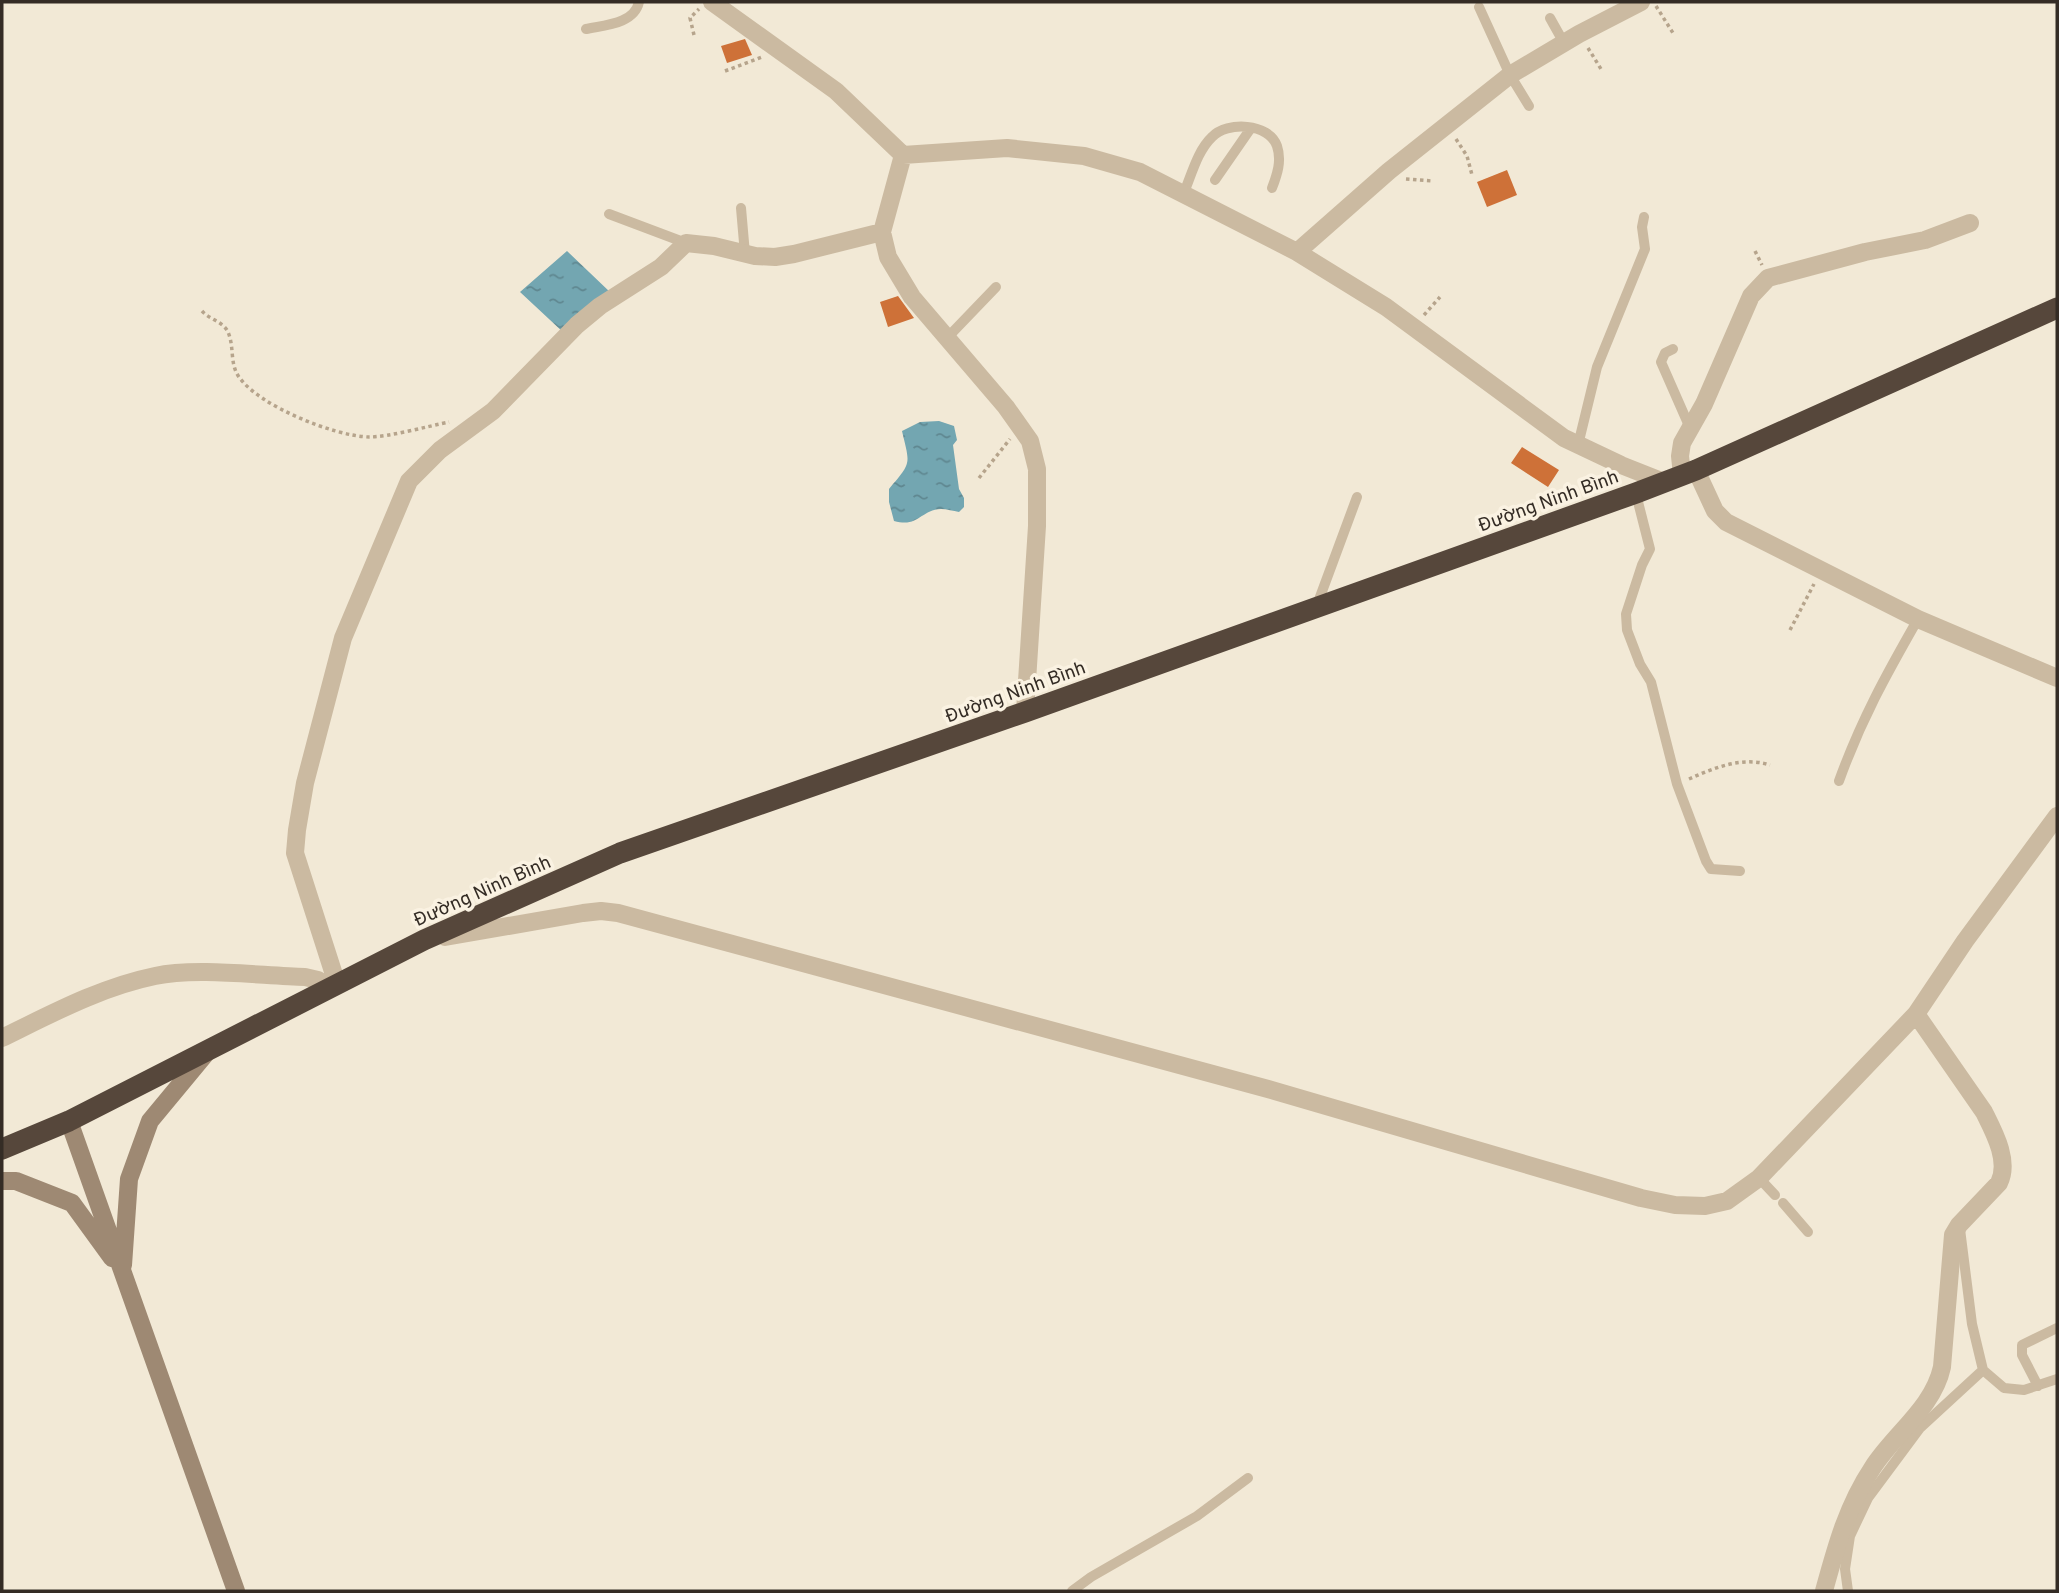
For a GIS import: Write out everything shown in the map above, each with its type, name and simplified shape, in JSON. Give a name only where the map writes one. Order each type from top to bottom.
[{"type":"highway","name":"Đường Ninh Bình","points":[[2,1149],[69,1121],[424,940],[620,853],[1025,712],[1681,476],[2057,309]]},
{"type":"main road","points":[[123,1272],[129,1179],[150,1121],[210,1049]]},
{"type":"main road","points":[[69,1121],[236,1591]]},
{"type":"main road","points":[[2,1181],[16,1181],[72,1203],[123,1272]]},
{"type":"street","points":[[1297,252],[1389,172],[1510,75],[1571,38],[1641,2]]},
{"type":"street","points":[[708,4],[836,91],[903,155],[983,148],[1063,153],[1110,162],[1140,172],[1297,252],[1387,307],[1548,427],[1577,445],[1681,476],[1726,522],[1918,619],[2057,677]]},
{"type":"street","points":[[903,155],[882,232],[888,257],[906,287],[1006,407],[1030,441],[1037,469],[1038,526],[1025,712]]},
{"type":"street","points":[[1681,476],[1682,443],[1704,404],[1751,296],[1758,286],[1768,278],[1865,251],[1925,240],[1970,223]]},
{"type":"street","points":[[332,986],[295,853],[296,830],[305,783],[343,638],[409,481],[440,450],[492,411],[592,312],[661,267],[687,243],[775,257],[882,232]]},
{"type":"street","points":[[424,940],[583,912],[618,913],[1268,1089],[1641,1198],[1675,1205],[1706,1206],[1727,1201],[1759,1178],[1916,1014],[1965,941],[2057,816]]},
{"type":"street","points":[[2,1038],[115,986],[158,975],[198,973],[305,978],[332,986]]},
{"type":"street","points":[[1824,1591],[1839,1535],[1853,1501],[1874,1466],[1930,1398],[1939,1383],[1951,1243],[1959,1225],[1999,1183],[2004,1166],[1984,1112],[1916,1014]]},
{"type":"lane","points":[[586,29],[630,18],[637,10],[639,2]]},
{"type":"lane","points":[[1479,6],[1510,75],[1529,106]]},
{"type":"lane","points":[[1550,18],[1571,38]]},
{"type":"lane","points":[[1183,195],[1204,146],[1213,135],[1239,126],[1267,133],[1276,145],[1279,168],[1272,188]]},
{"type":"lane","points":[[1215,180],[1251,128]]},
{"type":"lane","points":[[741,208],[745,254]]},
{"type":"lane","points":[[609,214],[687,243]]},
{"type":"lane","points":[[1577,445],[1597,367],[1645,249],[1642,227],[1644,217]]},
{"type":"lane","points":[[947,338],[996,287]]},
{"type":"lane","points":[[1673,349],[1665,353],[1661,362],[1691,429]]},
{"type":"lane","points":[[1636,493],[1650,549],[1626,614],[1627,629],[1640,664],[1651,682],[1677,784],[1697,839],[1711,869],[1740,872]]},
{"type":"lane","points":[[1316,607],[1357,497]]},
{"type":"lane","points":[[1839,781],[1855,735],[1869,706],[1918,619]]},
{"type":"lane","points":[[1759,1178],[1775,1195]]},
{"type":"lane","points":[[1783,1203],[1808,1232]]},
{"type":"lane","points":[[1959,1225],[1972,1324],[1983,1370],[2004,1388],[2024,1390],[2057,1379]]},
{"type":"lane","points":[[2038,1386],[2022,1355],[2022,1345],[2057,1328]]},
{"type":"lane","points":[[1849,1591],[1844,1569],[1850,1536],[1868,1498],[1920,1428],[1983,1370]]},
{"type":"lane","points":[[1072,1591],[1091,1577],[1196,1516],[1248,1478]]},
{"type":"path","points":[[1653,2],[1673,33]]},
{"type":"path","points":[[694,35],[690,18],[708,4]]},
{"type":"path","points":[[1571,38],[1601,69]]},
{"type":"path","points":[[725,71],[758,61],[775,47]]},
{"type":"path","points":[[1446,126],[1467,156],[1472,175]]},
{"type":"path","points":[[1413,327],[1440,297]]},
{"type":"path","points":[[202,311],[207,317],[221,324],[229,334],[233,366],[239,376],[264,401],[282,410],[342,431],[370,437],[451,421]]},
{"type":"path","points":[[979,478],[1020,427]]},
{"type":"path","points":[[1790,630],[1821,569]]},
{"type":"path","points":[[1677,784],[1712,769],[1747,761],[1755,760],[1770,765]]},
{"type":"water","points":[[567,251],[611,293],[564,333],[520,292]]},
{"type":"water","points":[[939,421],[954,426],[957,440],[953,445],[964,507],[959,512],[934,510],[909,522],[894,521],[889,489],[907,463],[902,431],[920,422]]},
{"type":"building","points":[[745,39],[752,55],[727,63],[721,46]]},
{"type":"building","points":[[1507,170],[1517,195],[1487,207],[1477,182]]},
{"type":"building","points":[[898,296],[914,318],[888,327],[880,302]]},
{"type":"building","points":[[1522,447],[1559,470],[1548,487],[1511,463]]}]
